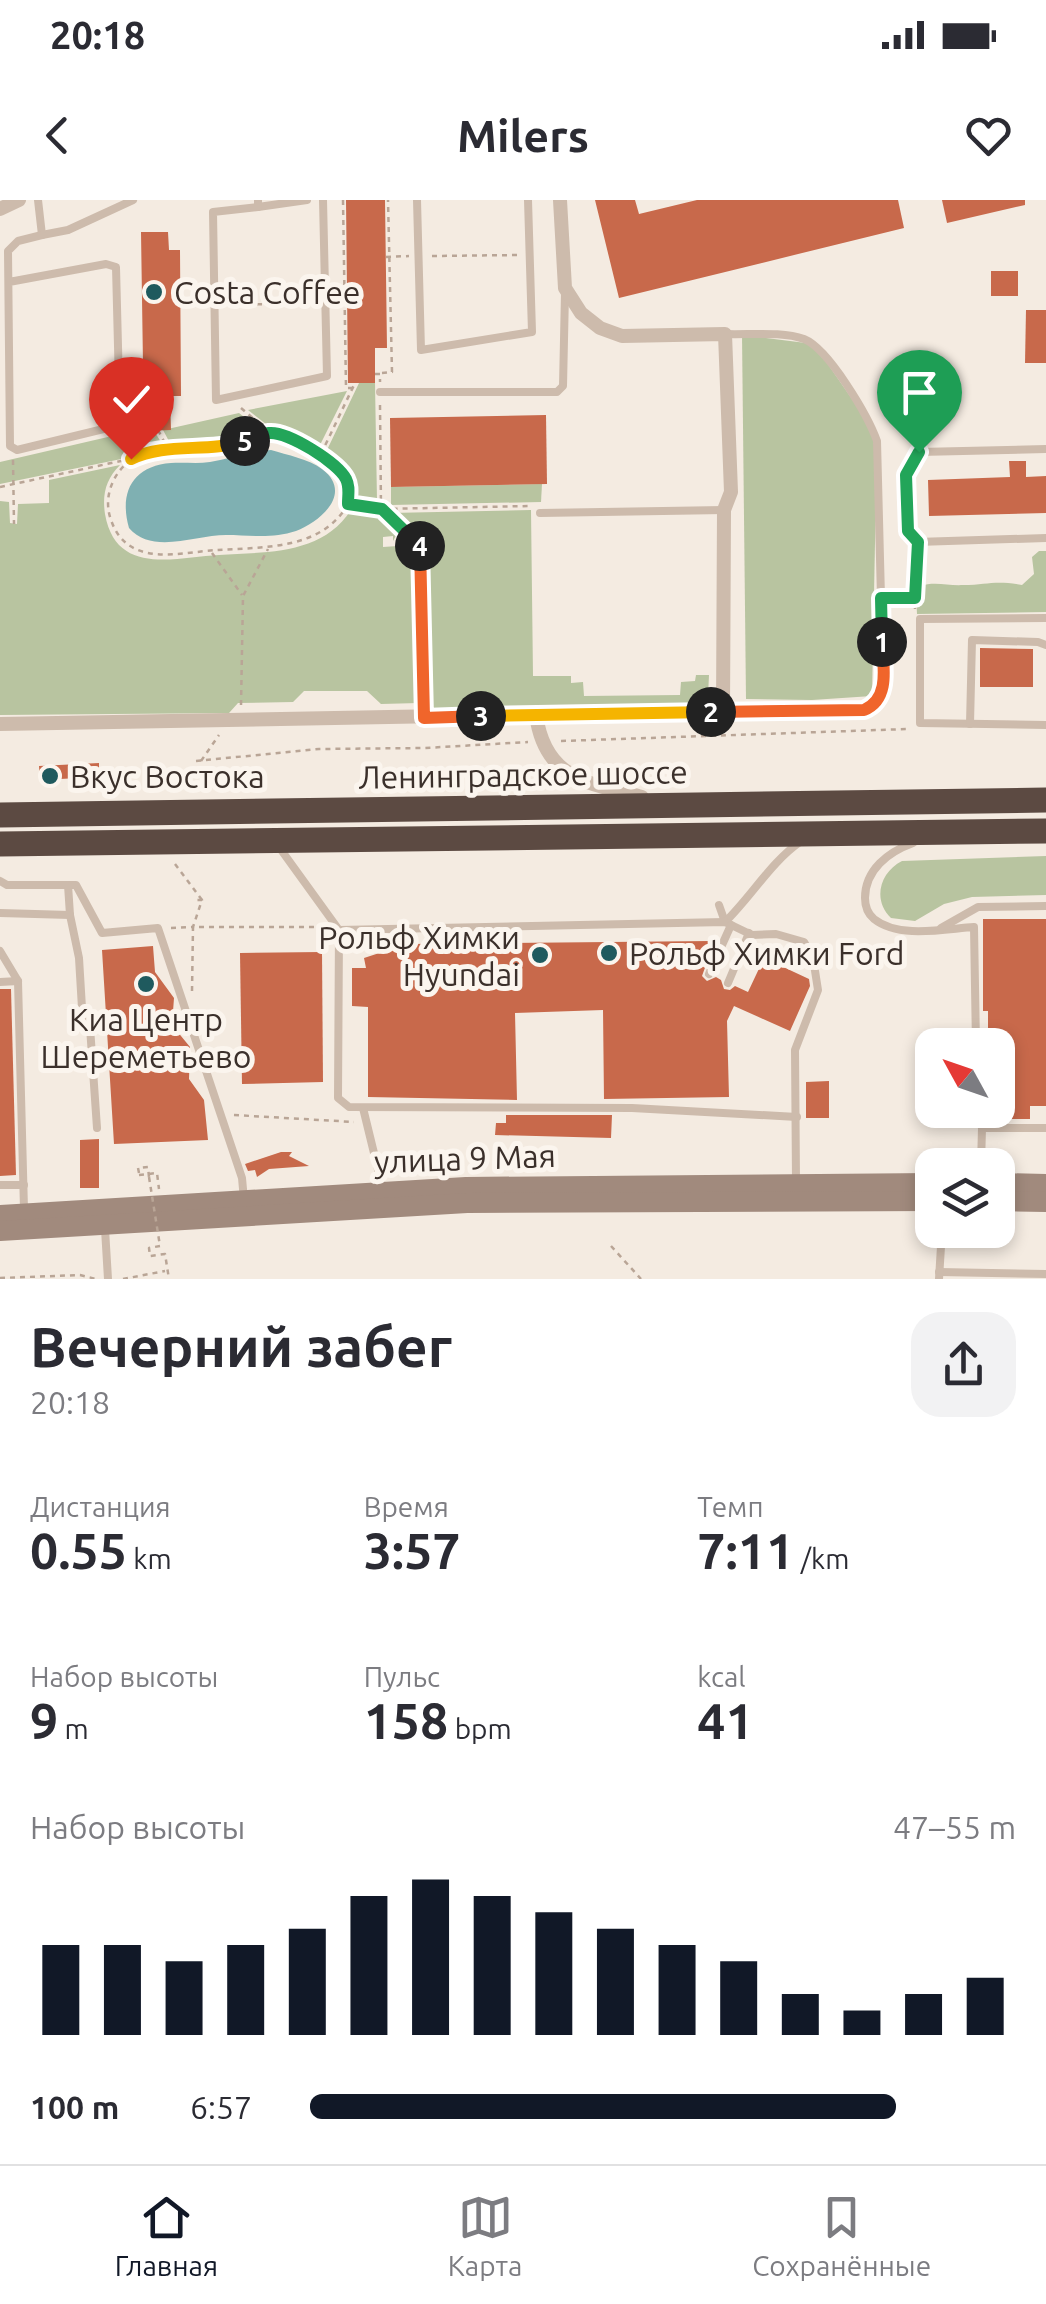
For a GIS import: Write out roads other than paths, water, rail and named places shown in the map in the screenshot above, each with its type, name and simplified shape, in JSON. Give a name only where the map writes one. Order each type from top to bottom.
[{"type":"highway","name":"Ленинградское шоссе","points":[[0,815],[1046,800]]},
{"type":"highway","name":"Ленинградское шоссе","points":[[0,844],[1046,830]]},
{"type":"main road","name":"улица 9 Мая","points":[[0,1214],[383,1190],[915,1183]]},
{"type":"main road","points":[[1015,1183],[1046,1184]]},
{"type":"main road","name":"улица 9 Мая","points":[[0,1231],[468,1203],[915,1201]]},
{"type":"main road","points":[[1015,1202],[1046,1202]]},
{"type":"street","points":[[0,724],[723,712],[724,510],[731,492],[725,334],[636,337],[610,333],[580,313],[565,288],[560,200]]},
{"type":"street","points":[[536,714],[542,746],[562,769],[585,781],[666,804]]},
{"type":"lane","points":[[38,200],[42,236]]},
{"type":"lane","points":[[8,282],[106,264],[116,267],[120,425],[12,448],[8,282],[8,251],[18,241],[68,230],[133,200]]},
{"type":"lane","points":[[307,200],[258,203],[213,212],[216,400],[326,376],[323,200]]},
{"type":"lane","points":[[417,200],[421,350],[532,332],[528,200]]},
{"type":"lane","points":[[380,392],[557,392],[563,386],[565,288]]},
{"type":"lane","points":[[723,712],[864,710],[872,706],[883,688],[877,442],[872,428],[814,344],[800,337],[725,334]]},
{"type":"lane","points":[[1046,449],[919,452],[906,475],[908,531],[918,542],[1046,538]]},
{"type":"lane","points":[[537,509],[724,510]]},
{"type":"lane","points":[[1046,618],[920,620],[920,723],[1046,725]]},
{"type":"lane","points":[[970,724],[972,640],[1046,645]]},
{"type":"lane","points":[[950,831],[905,846],[874,867],[865,892],[866,907],[873,919],[902,930],[974,927],[978,953],[976,1028]]},
{"type":"lane","points":[[709,974],[728,923],[789,849],[814,832]]},
{"type":"lane","points":[[273,840],[338,928],[338,1098],[349,1108],[632,1108],[797,1117]]},
{"type":"lane","points":[[4,884],[76,885],[102,933],[158,928],[242,1178],[244,1200]]},
{"type":"lane","points":[[68,885],[82,1008],[90,1027],[97,1128]]},
{"type":"lane","points":[[720,905],[728,923]]},
{"type":"lane","points":[[940,929],[978,906],[1046,906]]},
{"type":"lane","points":[[0,913],[70,915]]},
{"type":"lane","points":[[338,928],[728,923],[749,933],[776,934],[804,942],[810,950],[818,990],[795,1050],[796,1184]]},
{"type":"lane","points":[[728,983],[749,933]]},
{"type":"lane","points":[[0,951],[18,982],[24,1213]]},
{"type":"lane","points":[[0,982],[18,982]]},
{"type":"lane","points":[[363,1108],[383,1190]]},
{"type":"lane","points":[[981,1148],[982,1128]]},
{"type":"lane","points":[[1015,1128],[1046,1128]]},
{"type":"lane","points":[[0,1186],[24,1185]]},
{"type":"lane","points":[[104,1226],[108,1279]]},
{"type":"lane","points":[[941,1248],[939,1276],[1046,1274]]},
{"type":"water","points":[[271,450],[311,463],[331,478],[335,488],[330,506],[305,527],[278,535],[226,535],[175,542],[150,540],[129,528],[128,493],[138,476],[147,470],[158,465],[210,462]]},
{"type":"place","name":"Costa Coffee","points":[[154,292]]},
{"type":"place","name":"Вкус Востока","points":[[50,776]]},
{"type":"place","name":"Рольф Химки Ford","points":[[609,953]]},
{"type":"place","name":"Рольф Химки Hyundai","points":[[540,955]]},
{"type":"place","name":"Киа Центр Шереметьево","points":[[146,984]]}]
